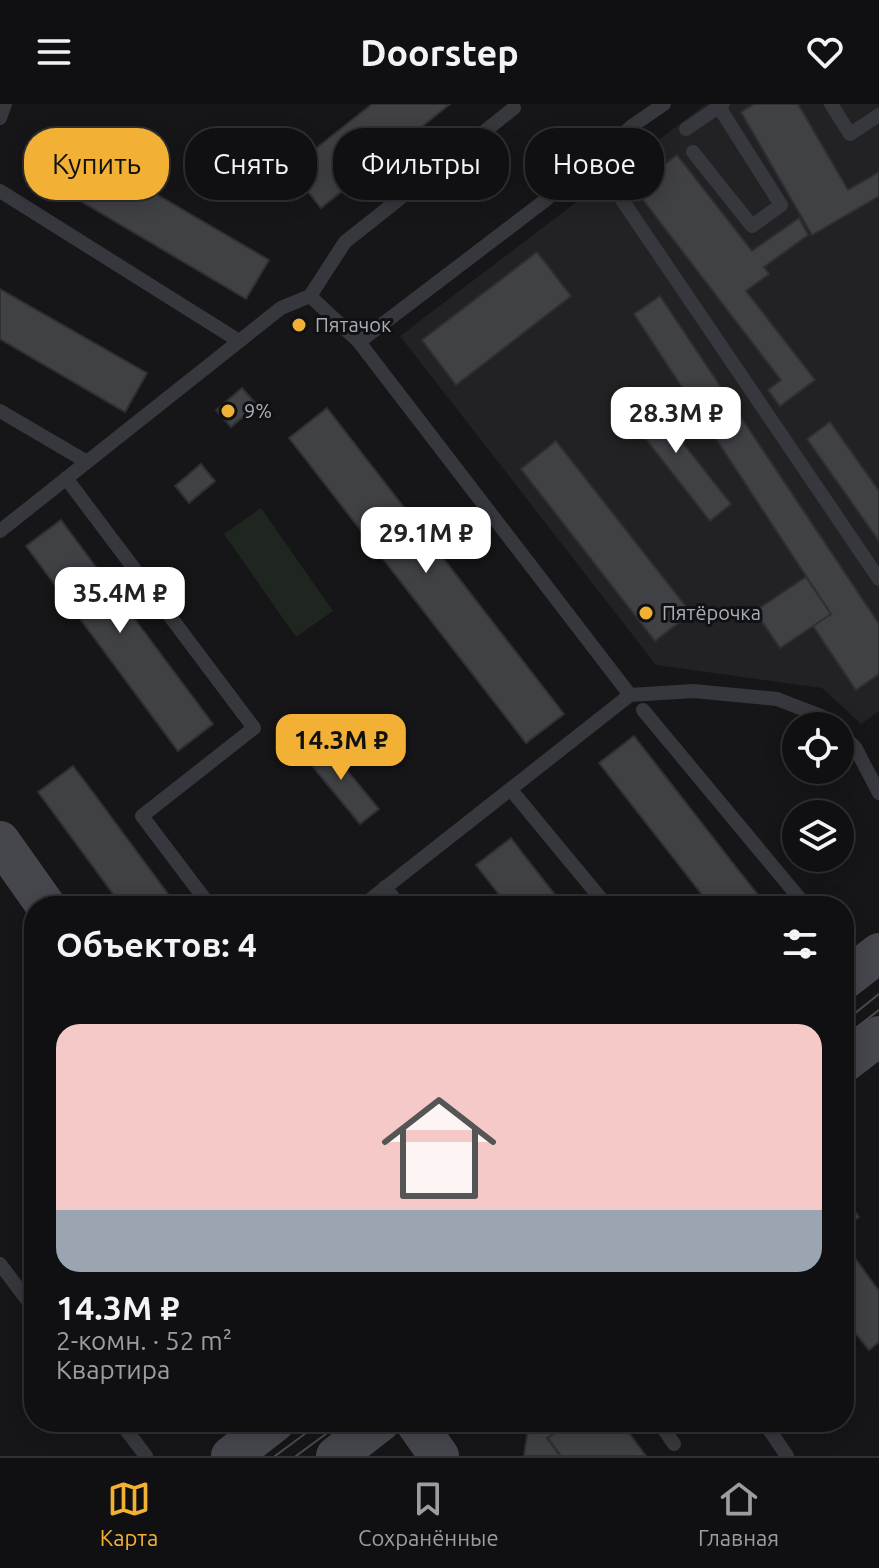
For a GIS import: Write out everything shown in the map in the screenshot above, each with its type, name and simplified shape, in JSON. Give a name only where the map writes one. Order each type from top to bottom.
[{"type":"main road","points":[[0,841],[39,896]]},
{"type":"main road","points":[[854,1055],[879,1036]]},
{"type":"main road","points":[[231,1456],[262,1432]]},
{"type":"main road","points":[[336,1456],[367,1432]]},
{"type":"main road","points":[[422,1432],[439,1456]]},
{"type":"lane","points":[[0,118],[5,104]]},
{"type":"lane","points":[[630,128],[664,104]]},
{"type":"lane","points":[[831,104],[850,134],[879,115]]},
{"type":"lane","points":[[686,129],[721,105],[781,205],[752,226],[693,152]]},
{"type":"lane","points":[[0,531],[281,308],[310,296],[345,242],[514,108]]},
{"type":"lane","points":[[0,191],[239,341]]},
{"type":"lane","points":[[359,342],[546,200]]},
{"type":"lane","points":[[622,200],[879,579]]},
{"type":"lane","points":[[310,296],[359,342],[630,695]]},
{"type":"lane","points":[[0,411],[87,462]]},
{"type":"lane","points":[[66,478],[254,728],[142,816],[202,896]]},
{"type":"lane","points":[[374,896],[630,695],[693,691],[777,699],[811,712]]},
{"type":"lane","points":[[643,710],[798,896]]},
{"type":"lane","points":[[854,746],[879,792]]},
{"type":"lane","points":[[511,790],[599,896]]},
{"type":"lane","points":[[385,887],[392,896]]},
{"type":"lane","points":[[0,1264],[24,1296]]},
{"type":"lane","points":[[128,1432],[146,1456]]},
{"type":"lane","points":[[666,1432],[674,1444]]},
{"type":"lane","points":[[771,1432],[787,1456]]},
{"type":"shaded area","points":[[706,104],[879,104],[879,711],[861,724],[854,718],[854,712],[848,712],[822,688],[656,665],[400,336],[579,200],[664,200],[664,136]]},
{"type":"shaded area","points":[[261,508],[333,611],[296,637],[224,534]]},
{"type":"building","points":[[372,104],[450,104],[420,128],[342,128]]},
{"type":"building","points":[[754,104],[798,104],[848,190],[879,172],[879,196],[812,235],[741,112]]},
{"type":"building","points":[[333,135],[333,198],[321,208],[315,200],[317,148]]},
{"type":"building","points":[[677,155],[752,251],[799,218],[808,235],[764,267],[769,274],[746,291],[815,380],[780,406],[768,390],[781,380],[643,200],[664,200],[664,165]]},
{"type":"building","points":[[79,200],[166,200],[269,260],[246,299]]},
{"type":"building","points":[[537,252],[571,296],[456,385],[422,340]]},
{"type":"building","points":[[0,289],[147,373],[125,412],[0,339]]},
{"type":"building","points":[[660,296],[879,624],[879,674],[856,690],[813,626],[831,614],[634,314]]},
{"type":"building","points":[[242,388],[257,405],[231,427],[216,410]]},
{"type":"building","points":[[641,390],[731,504],[710,521],[620,406]]},
{"type":"building","points":[[327,408],[564,714],[526,743],[289,438]]},
{"type":"building","points":[[830,422],[879,491],[879,541],[807,439]]},
{"type":"building","points":[[556,441],[691,613],[655,641],[521,469]]},
{"type":"building","points":[[201,464],[215,481],[189,503],[175,486]]},
{"type":"building","points":[[61,520],[213,724],[178,751],[26,546]]},
{"type":"building","points":[[806,577],[831,614],[780,648],[755,611]]},
{"type":"building","points":[[634,736],[759,896],[703,896],[599,763]]},
{"type":"building","points":[[322,740],[379,809],[360,824],[303,755]]},
{"type":"building","points":[[73,766],[170,896],[115,896],[38,792]]},
{"type":"building","points":[[511,838],[556,896],[500,896],[476,865]]},
{"type":"building","points":[[854,1257],[879,1291],[879,1342],[869,1350],[854,1331]]},
{"type":"building","points":[[528,1432],[556,1432],[548,1438],[561,1456],[524,1456]]},
{"type":"building","points":[[556,1432],[628,1432],[646,1456],[560,1456],[547,1438]]},
{"type":"tram line","points":[[854,1014],[879,994]]},
{"type":"tram line","points":[[854,1029],[879,1010]]},
{"type":"tram line","points":[[275,1456],[307,1432]]},
{"type":"tram line","points":[[296,1456],[328,1432]]},
{"type":"place","name":"Пятачок","points":[[299,325]]},
{"type":"place","name":"9%","points":[[228,411]]},
{"type":"place","name":"Пятёрочка","points":[[646,613]]}]
